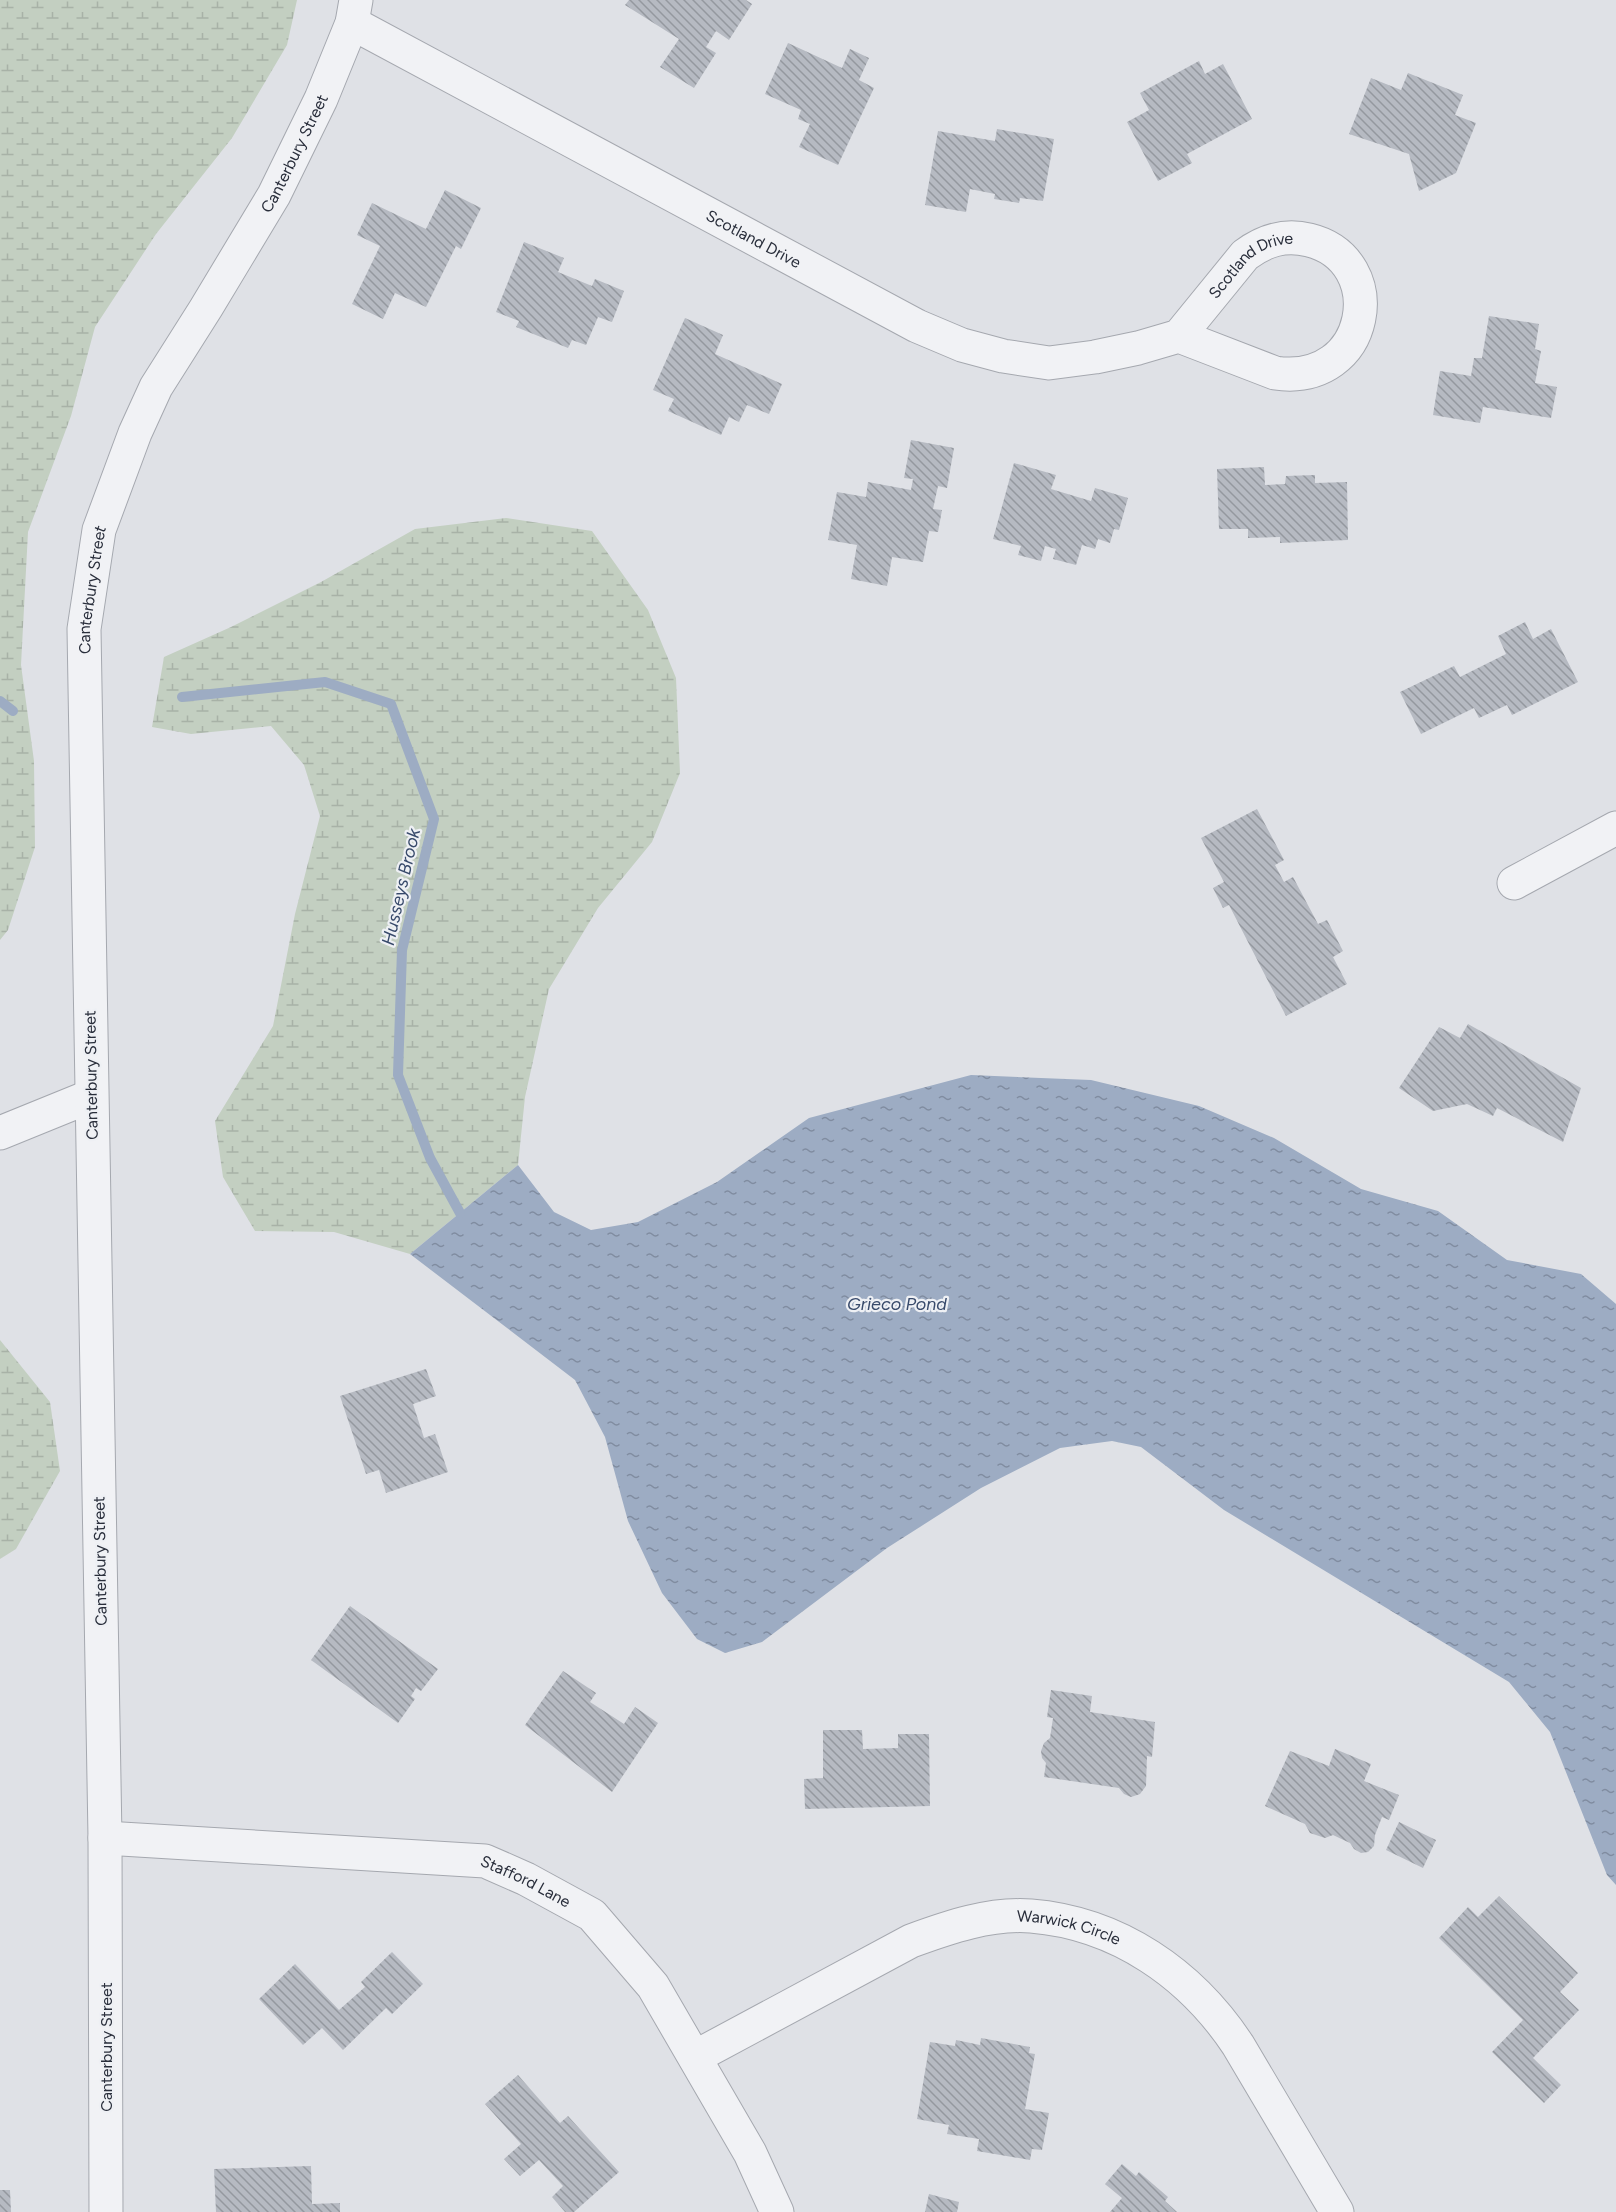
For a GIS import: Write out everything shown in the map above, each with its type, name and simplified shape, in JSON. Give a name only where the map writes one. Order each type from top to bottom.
[{"type":"street","name":"Scotland Drive","points":[[354,11],[917,326],[962,345],[1003,356],[1049,363],[1095,357],[1179,336],[1245,255],[1270,240],[1299,237],[1327,247],[1348,266],[1360,294],[1361,309],[1358,325],[1349,345],[1334,362],[1306,375],[1275,374],[1179,336]]},
{"type":"street","name":"Canterbury Street","points":[[106,2212],[105,1838],[84,629],[99,530],[135,433],[156,387],[274,195],[321,99],[354,11]]},
{"type":"street","points":[[1514,883],[1616,828]]},
{"type":"street","points":[[0,1133],[91,1096]]},
{"type":"street","name":"Stafford Lane","points":[[105,1838],[485,1861],[526,1879],[592,1915],[653,1986],[750,2153],[777,2212]]},
{"type":"street","name":"Warwick Circle","points":[[695,2057],[911,1941],[952,1927],[1000,1917],[1030,1916],[1061,1921],[1118,1938],[1175,1974],[1198,1995],[1221,2020],[1243,2053],[1337,2212]]},
{"type":"green space","points":[[0,0],[297,0],[287,45],[232,138],[156,234],[95,327],[71,416],[28,532],[21,665],[34,761],[35,847],[8,930],[0,940]]},
{"type":"green space","points":[[506,518],[592,531],[648,610],[676,678],[680,773],[652,842],[598,908],[549,989],[525,1097],[518,1165],[410,1254],[334,1232],[255,1231],[223,1177],[215,1121],[273,1026],[295,914],[320,816],[304,765],[271,726],[191,734],[152,727],[164,657],[231,627],[321,582],[415,529]]},
{"type":"green space","points":[[0,1340],[50,1402],[60,1471],[16,1549],[0,1559]]},
{"type":"water","name":"Grieco Pond","points":[[971,1075],[1091,1080],[1199,1106],[1274,1138],[1361,1189],[1438,1211],[1507,1260],[1581,1274],[1616,1304],[1616,1885],[1607,1875],[1550,1732],[1509,1682],[1224,1510],[1141,1447],[1112,1441],[1060,1448],[981,1488],[887,1548],[762,1642],[725,1653],[697,1639],[662,1593],[628,1521],[605,1437],[575,1380],[410,1254],[518,1165],[554,1212],[591,1230],[638,1222],[717,1182],[809,1118]]},
{"type":"building","points":[[629,0],[746,0],[752,4],[729,40],[716,31],[706,47],[716,53],[694,88],[660,67],[679,39],[625,5]]},
{"type":"building","points":[[788,43],[842,68],[850,49],[869,58],[859,80],[874,88],[838,165],[799,147],[810,124],[798,119],[801,110],[765,94]]},
{"type":"building","points":[[1199,61],[1205,74],[1223,64],[1252,119],[1187,154],[1192,163],[1158,181],[1127,122],[1149,110],[1140,93]]},
{"type":"building","points":[[1408,73],[1463,95],[1455,115],[1476,123],[1456,173],[1419,191],[1409,154],[1349,134],[1371,78],[1401,90]]},
{"type":"building","points":[[997,129],[1054,139],[1043,201],[1020,198],[1019,203],[994,199],[995,194],[970,189],[966,212],[925,205],[938,131],[995,141]]},
{"type":"building","points":[[445,190],[481,208],[461,249],[456,246],[426,307],[395,293],[383,319],[352,304],[380,246],[357,235],[372,203],[426,229]]},
{"type":"building","points":[[524,242],[564,258],[558,272],[592,286],[595,279],[624,291],[612,322],[598,317],[586,345],[572,340],[568,348],[516,327],[519,321],[496,312]]},
{"type":"building","points":[[1489,316],[1539,324],[1535,349],[1541,351],[1535,383],[1557,387],[1551,418],[1483,407],[1480,423],[1433,415],[1440,371],[1471,376],[1474,358],[1482,358]]},
{"type":"building","points":[[685,318],[723,335],[715,354],[782,384],[769,414],[747,405],[739,422],[729,417],[721,435],[668,411],[674,399],[653,390]]},
{"type":"building","points":[[911,440],[954,448],[947,488],[938,486],[933,509],[942,510],[938,532],[929,531],[923,562],[892,557],[887,586],[851,579],[857,545],[828,540],[837,492],[866,497],[868,482],[911,490],[913,479],[904,478]]},
{"type":"building","points":[[1014,463],[1056,475],[1051,489],[1091,501],[1095,488],[1128,498],[1119,530],[1114,529],[1110,543],[1098,539],[1095,549],[1082,545],[1076,565],[1053,559],[1056,549],[1045,546],[1041,561],[1018,555],[1021,546],[993,539]]},
{"type":"building","points":[[1264,467],[1265,485],[1285,484],[1286,476],[1315,475],[1315,483],[1347,482],[1348,540],[1280,543],[1280,537],[1248,538],[1248,529],[1219,529],[1217,469]]},
{"type":"building","points":[[1525,622],[1533,639],[1551,629],[1578,682],[1512,715],[1507,705],[1479,718],[1474,708],[1421,734],[1400,692],[1454,666],[1460,677],[1506,654],[1498,636]]},
{"type":"building","points":[[1257,809],[1284,860],[1275,865],[1284,882],[1293,877],[1318,924],[1327,920],[1343,951],[1333,957],[1347,984],[1286,1016],[1229,905],[1223,908],[1213,888],[1224,882],[1201,838]]},
{"type":"building","points":[[1468,1024],[1581,1088],[1563,1142],[1497,1108],[1493,1116],[1467,1104],[1433,1111],[1399,1088],[1439,1027],[1460,1038]]},
{"type":"building","points":[[426,1369],[436,1396],[413,1404],[424,1438],[435,1434],[448,1472],[386,1493],[379,1470],[366,1474],[340,1396]]},
{"type":"building","points":[[350,1606],[438,1669],[421,1691],[416,1688],[411,1696],[415,1699],[398,1723],[311,1660]]},
{"type":"building","points":[[563,1671],[596,1693],[590,1702],[624,1724],[635,1707],[658,1723],[612,1792],[525,1725]]},
{"type":"building","points":[[1051,1690],[1092,1696],[1090,1712],[1155,1722],[1152,1757],[1147,1756],[1146,1786],[1140,1794],[1131,1797],[1119,1788],[1044,1777],[1046,1763],[1041,1751],[1044,1743],[1050,1738],[1053,1718],[1047,1717]]},
{"type":"building","points":[[823,1730],[862,1730],[863,1749],[898,1748],[898,1734],[929,1734],[930,1806],[805,1809],[804,1779],[823,1778]]},
{"type":"building","points":[[1335,1749],[1371,1764],[1364,1781],[1399,1795],[1389,1820],[1382,1817],[1375,1835],[1374,1846],[1368,1852],[1361,1853],[1350,1843],[1333,1835],[1325,1838],[1310,1833],[1305,1824],[1265,1806],[1290,1751],[1329,1766]]},
{"type":"building","points":[[1399,1822],[1436,1840],[1423,1868],[1386,1850]]},
{"type":"building","points":[[1499,1896],[1578,1973],[1560,1992],[1579,2010],[1533,2058],[1561,2085],[1544,2103],[1492,2052],[1523,2020],[1439,1938],[1468,1907],[1478,1917]]},
{"type":"building","points":[[392,1952],[423,1984],[392,2014],[386,2008],[343,2050],[322,2028],[303,2045],[259,1999],[295,1964],[339,2010],[365,1987],[361,1982]]},
{"type":"building","points":[[981,2038],[1030,2047],[1029,2053],[1035,2054],[1025,2109],[1049,2113],[1042,2150],[1032,2149],[1030,2160],[977,2151],[979,2139],[947,2134],[949,2125],[917,2119],[930,2042],[955,2046],[956,2040],[980,2045]]},
{"type":"building","points":[[518,2075],[560,2123],[568,2116],[619,2172],[574,2212],[565,2212],[552,2197],[563,2186],[539,2160],[520,2176],[504,2159],[521,2144],[485,2104]]},
{"type":"building","points":[[1122,2164],[1136,2176],[1139,2172],[1168,2197],[1165,2201],[1177,2212],[1110,2212],[1122,2198],[1105,2184]]},
{"type":"building","points":[[311,2166],[312,2204],[340,2203],[340,2212],[216,2212],[214,2169]]},
{"type":"building","points":[[0,2190],[10,2190],[11,2212],[0,2212]]},
{"type":"building","points":[[929,2194],[959,2202],[957,2212],[925,2212]]},
{"type":"waterway","name":"Husseys Brook","points":[[182,697],[325,682],[391,704],[434,819],[402,950],[398,1075],[430,1158],[460,1213]]},
{"type":"waterway","name":"Husseys Brook","points":[[0,701],[13,711]]}]
